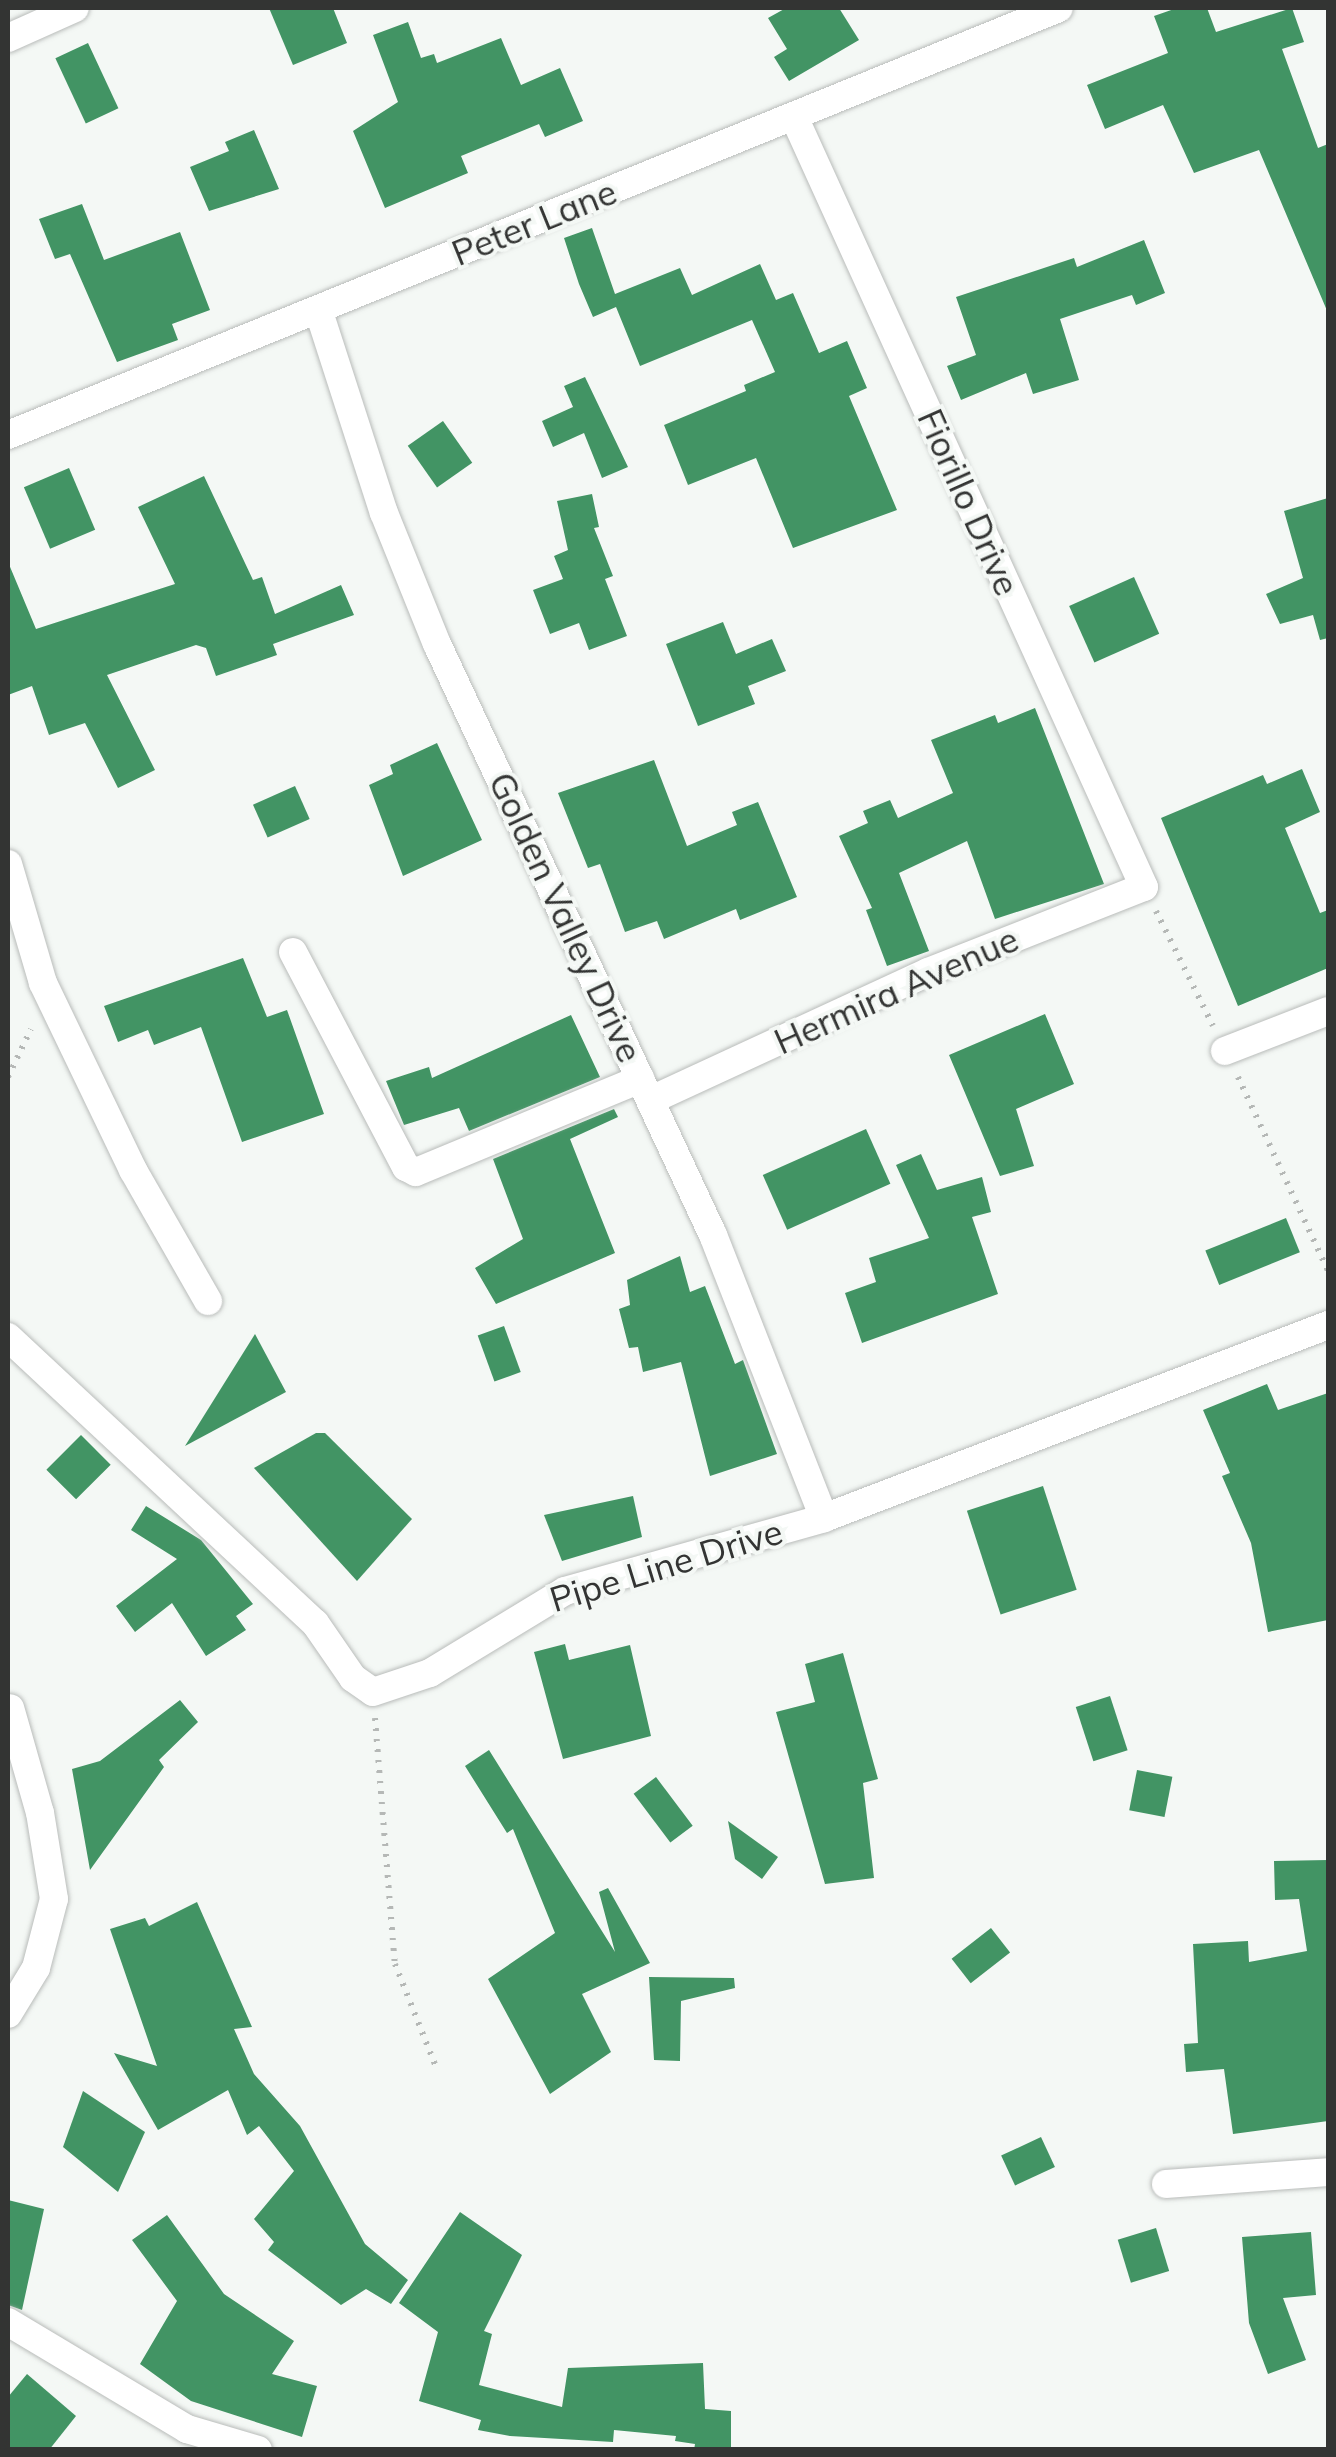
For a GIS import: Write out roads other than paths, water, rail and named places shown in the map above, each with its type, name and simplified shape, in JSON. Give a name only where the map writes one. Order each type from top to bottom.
[{"type":"street","points":[[8,38],[75,8]]},
{"type":"street","name":"Peter Lane","points":[[8,435],[320,312],[1059,8]]},
{"type":"street","name":"Fiorillo Drive","points":[[794,117],[1144,886]]},
{"type":"street","name":"Golden Valley Drive","points":[[320,312],[384,512],[437,644],[713,1235],[824,1518]]},
{"type":"street","points":[[8,864],[43,983],[134,1170],[208,1301]]},
{"type":"street","name":"Hermira Avenue","points":[[293,952],[406,1167],[416,1172],[646,1090],[1144,886]]},
{"type":"street","points":[[1225,1051],[1328,1011]]},
{"type":"street","name":"Pipe Line Drive","points":[[8,1337],[315,1622],[353,1678],[373,1692],[430,1673],[565,1591],[824,1518],[1328,1325]]},
{"type":"street","points":[[8,2014],[36,1968],[54,1899],[40,1813],[10,1708]]},
{"type":"street","points":[[1166,2184],[1328,2172]]},
{"type":"street","points":[[8,2322],[187,2429],[258,2450]]}]
